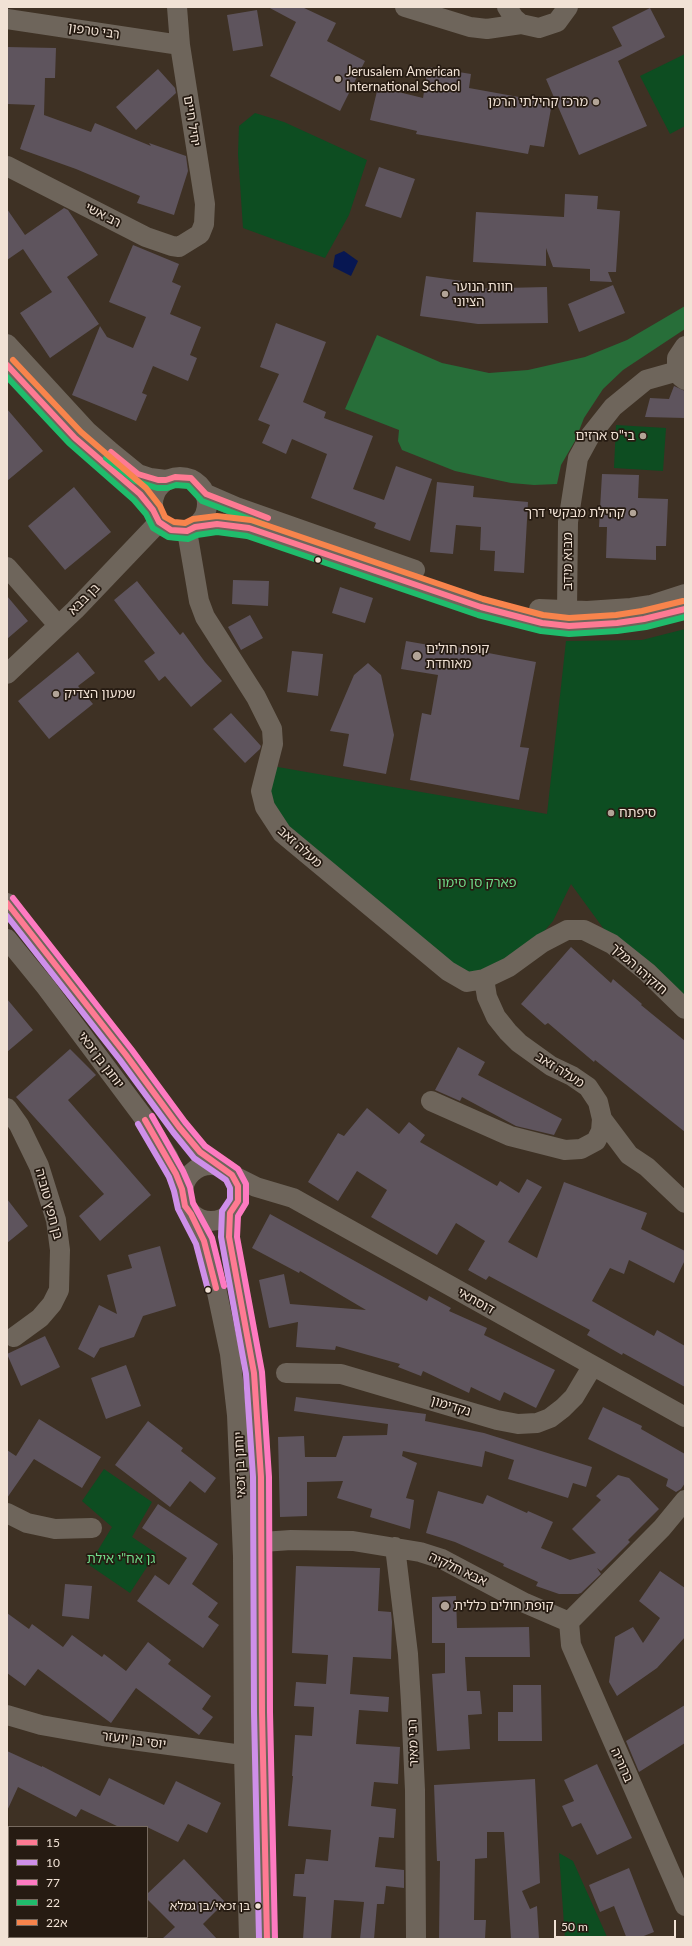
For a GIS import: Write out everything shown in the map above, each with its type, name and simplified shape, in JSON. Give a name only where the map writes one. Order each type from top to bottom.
[{"type":"street","name":"יחיל חיים","points":[[177,7],[180,44],[205,204],[204,224],[200,234]]},
{"type":"street","points":[[405,7],[454,23],[487,28],[521,24],[539,28],[548,26],[563,15],[568,7]]},
{"type":"street","points":[[454,23],[486,20],[498,14],[503,7]]},
{"type":"street","points":[[507,7],[514,18],[521,24]]},
{"type":"street","name":"רבי טרפון","points":[[7,19],[180,44]]},
{"type":"street","name":"רב אשי","points":[[7,166],[146,236],[172,246],[179,247],[200,234]]},
{"type":"street","points":[[7,344],[88,431],[111,452],[138,474],[150,478],[166,480]]},
{"type":"street","points":[[681,375],[677,358],[685,346]]},
{"type":"street","points":[[7,365],[75,438],[140,494],[156,516],[172,530],[191,529],[217,524],[249,528],[481,607],[542,623],[569,626],[610,624],[644,620],[685,609]]},
{"type":"street","name":"מבוא מידב","points":[[567,612],[568,522],[578,458],[590,436],[613,407],[646,380],[681,375]]},
{"type":"street","points":[[156,516],[154,494],[159,486],[166,480],[175,477],[191,478],[206,494],[207,503],[206,512],[202,521],[191,529]]},
{"type":"street","points":[[206,494],[236,507],[486,596],[536,609],[567,612],[631,608],[651,605],[685,594]]},
{"type":"street","name":"בן בבא","points":[[7,674],[58,625],[156,516]]},
{"type":"street","name":"מעלה זאב","points":[[191,529],[199,601],[204,617],[256,697],[272,729],[273,744],[261,791],[265,807],[271,819],[282,834],[448,971],[467,982],[484,979],[509,967],[542,943],[567,930]]},
{"type":"street","points":[[7,567],[58,625]]},
{"type":"street","name":"יוחנן בן זכאי","points":[[7,903],[126,1054],[179,1127],[200,1152],[227,1171]]},
{"type":"street","name":"חזקיהו המלך","points":[[567,930],[584,930],[612,944],[646,972],[685,1009]]},
{"type":"street","name":"יוחנן בן זכאי","points":[[7,939],[56,1000],[144,1118],[168,1157],[182,1189]]},
{"type":"street","name":"מעלה זאב","points":[[432,1101],[510,1136],[565,1150],[582,1149],[596,1141],[602,1131],[602,1119],[598,1102],[588,1087],[572,1076],[551,1066],[519,1043],[508,1032],[496,1018],[487,997],[484,979]]},
{"type":"street","name":"בן חפץ טוביה","points":[[7,1108],[19,1125],[39,1166],[56,1220],[60,1250],[60,1290],[52,1304],[40,1318],[14,1337]]},
{"type":"street","points":[[602,1119],[629,1156],[647,1167],[685,1203]]},
{"type":"street","points":[[208,1165],[227,1171],[238,1186],[234,1207],[219,1220],[208,1222],[191,1214],[185,1206],[182,1189],[185,1180],[199,1167],[208,1165]]},
{"type":"street","name":"דוסתאי","points":[[227,1171],[265,1190],[293,1198],[592,1367],[685,1417]]},
{"type":"street","name":"דוסתאי","points":[[234,1207],[245,1195],[265,1190]]},
{"type":"street","name":"יוחנן בן זכאי","points":[[234,1207],[229,1236],[252,1359],[257,1399],[262,1541],[253,1756],[249,1939]]},
{"type":"street","name":"יוחנן בן זכאי","points":[[191,1214],[204,1241],[210,1262],[230,1354],[240,1451],[242,1543],[253,1756],[267,1939]]},
{"type":"street","name":"נקדימון","points":[[286,1373],[342,1374],[497,1420],[518,1424],[537,1423],[550,1418],[563,1408],[574,1397],[592,1367]]},
{"type":"street","points":[[569,1622],[662,1528],[685,1500]]},
{"type":"street","points":[[7,1513],[27,1523],[55,1529],[92,1528]]},
{"type":"street","name":"אבא חלקיה","points":[[242,1543],[262,1541],[353,1541],[420,1552],[442,1559],[525,1604],[569,1622]]},
{"type":"street","name":"רבי מאיר","points":[[395,1547],[408,1654],[411,1703],[415,1790],[416,1939]]},
{"type":"street","name":"ברוריה","points":[[569,1622],[571,1645],[685,1906]]},
{"type":"street","name":"יוסי בן יועזר","points":[[7,1715],[41,1725],[103,1736],[253,1756]]},
{"type":"green space","points":[[685,54],[685,126],[670,134],[640,76]]},
{"type":"green space","points":[[255,113],[284,122],[367,160],[349,215],[325,258],[243,228],[238,154],[239,126]]},
{"type":"green space","points":[[685,306],[685,329],[623,370],[603,389],[584,418],[575,441],[561,465],[557,484],[534,485],[511,483],[455,471],[402,450],[398,441],[399,430],[345,409],[377,335],[442,363],[489,373],[528,370],[585,357],[627,340]]},
{"type":"green space","points":[[616,425],[666,428],[663,471],[614,468]]},
{"type":"green space","name":"פארק סן סימון","points":[[685,629],[685,1002],[606,932],[571,884],[553,921],[535,942],[485,976],[458,972],[283,827],[269,790],[272,766],[547,814],[566,641],[642,640]]},
{"type":"green space","name":"גן אח\"י אילת","points":[[104,1469],[152,1502],[132,1537],[156,1553],[130,1593],[89,1565],[112,1527],[82,1501]]},
{"type":"green space","points":[[559,1853],[573,1861],[608,1939],[565,1939]]},
{"type":"shaded area","points":[[344,251],[358,261],[351,276],[333,267],[335,255]]},
{"type":"building","points":[[268,7],[302,7],[336,23],[327,41],[365,61],[340,111],[270,76],[296,22]]},
{"type":"building","name":"מרכז קהילתי הרמן","points":[[650,8],[665,37],[618,61],[647,126],[579,155],[546,79],[622,46],[612,27]]},
{"type":"building","points":[[257,10],[263,46],[233,51],[227,15]]},
{"type":"building","points":[[7,47],[56,48],[55,78],[45,78],[44,115],[91,132],[95,123],[151,146],[149,143],[186,156],[188,171],[174,215],[137,203],[140,196],[76,169],[20,149],[35,105],[7,104]]},
{"type":"building","points":[[428,67],[471,74],[469,88],[552,103],[544,147],[530,145],[528,154],[416,134],[417,131],[370,120],[378,87],[423,98]]},
{"type":"building","points":[[158,69],[175,88],[176,93],[136,130],[116,107]]},
{"type":"building","points":[[379,167],[415,179],[401,218],[365,206]]},
{"type":"building","points":[[565,194],[598,196],[597,209],[620,211],[616,272],[608,272],[612,282],[590,281],[590,269],[553,267],[546,248],[546,266],[473,262],[476,212],[564,217]]},
{"type":"building","points":[[64,208],[68,210],[98,255],[67,277],[99,324],[50,358],[20,313],[52,292],[23,249],[7,260],[7,209],[25,235]]},
{"type":"building","points":[[133,245],[179,264],[172,282],[181,286],[170,314],[201,327],[190,355],[197,358],[188,381],[153,366],[142,393],[147,395],[136,421],[72,395],[100,326],[107,337],[133,348],[146,317],[109,302]]},
{"type":"building","points":[[426,276],[462,281],[461,289],[547,287],[548,323],[478,324],[420,316]]},
{"type":"building","points":[[613,285],[625,313],[579,332],[568,304]]},
{"type":"building","points":[[276,323],[326,342],[303,402],[326,412],[324,418],[373,436],[353,489],[384,500],[396,466],[432,479],[410,541],[374,528],[376,523],[311,498],[327,454],[292,439],[286,454],[262,443],[270,425],[258,420],[279,374],[260,367]]},
{"type":"building","points":[[674,386],[685,391],[685,418],[645,417],[650,398],[669,399]]},
{"type":"building","points":[[7,409],[43,451],[7,481]]},
{"type":"building","name":"קהילת מבקשי דרך","points":[[602,474],[639,475],[638,498],[668,499],[666,546],[656,546],[656,560],[606,558],[607,527],[599,527]]},
{"type":"building","points":[[437,482],[474,486],[473,497],[528,502],[524,573],[494,571],[495,551],[480,550],[481,527],[456,525],[453,554],[430,552]]},
{"type":"building","points":[[74,487],[111,532],[65,570],[28,526]]},
{"type":"building","points":[[233,580],[269,581],[268,606],[232,604]]},
{"type":"building","points":[[137,581],[180,635],[183,632],[205,662],[222,681],[191,707],[165,676],[159,681],[144,661],[155,653],[114,600]]},
{"type":"building","points":[[340,587],[373,598],[365,623],[332,613]]},
{"type":"building","points":[[7,596],[28,621],[7,639]]},
{"type":"building","points":[[250,615],[263,638],[241,650],[228,627]]},
{"type":"building","points":[[406,641],[446,648],[446,645],[536,662],[520,747],[529,748],[519,800],[410,780],[422,713],[431,715],[438,675],[401,669]]},
{"type":"building","points":[[292,651],[323,654],[318,696],[287,692]]},
{"type":"building","name":"שמעון הצדיק","points":[[78,652],[95,673],[78,686],[93,704],[49,739],[18,701]]},
{"type":"building","points":[[368,663],[381,675],[394,735],[386,774],[343,766],[349,734],[330,731],[354,675]]},
{"type":"building","points":[[231,713],[261,746],[260,749],[245,763],[213,729]]},
{"type":"building","points":[[571,947],[611,983],[613,979],[642,1004],[641,1005],[685,1041],[685,1132],[595,1060],[594,1062],[548,1023],[545,1025],[521,1004]]},
{"type":"building","points":[[7,999],[33,1030],[7,1052]]},
{"type":"building","points":[[458,1047],[485,1062],[478,1075],[562,1119],[554,1135],[516,1126],[462,1097],[460,1101],[435,1090]]},
{"type":"building","points":[[70,1049],[96,1075],[68,1100],[151,1195],[100,1241],[79,1216],[104,1194],[16,1097]]},
{"type":"building","points":[[367,1108],[399,1134],[409,1122],[425,1135],[420,1142],[497,1186],[500,1181],[519,1193],[527,1179],[542,1187],[508,1242],[537,1258],[564,1182],[647,1213],[641,1229],[685,1251],[685,1260],[674,1283],[629,1260],[624,1274],[610,1268],[592,1301],[654,1336],[657,1330],[685,1346],[685,1387],[623,1353],[622,1355],[587,1335],[590,1330],[489,1276],[486,1280],[468,1270],[485,1241],[456,1223],[437,1255],[371,1217],[387,1190],[357,1171],[338,1201],[308,1182],[338,1133],[344,1136]]},
{"type":"building","points":[[7,1199],[28,1226],[7,1243]]},
{"type":"building","points":[[270,1214],[427,1301],[429,1296],[451,1308],[449,1311],[487,1328],[484,1335],[555,1370],[536,1408],[504,1392],[500,1401],[471,1387],[469,1393],[423,1371],[421,1376],[398,1367],[400,1364],[336,1346],[335,1350],[296,1347],[298,1322],[269,1328],[259,1280],[284,1274],[290,1304],[366,1310],[300,1271],[299,1273],[252,1248]]},
{"type":"building","points":[[160,1246],[176,1306],[143,1316],[134,1337],[100,1348],[94,1358],[78,1349],[99,1305],[117,1314],[107,1275],[132,1268],[128,1255]]},
{"type":"building","points":[[45,1336],[60,1367],[21,1386],[7,1354]]},
{"type":"building","points":[[126,1365],[141,1406],[106,1419],[91,1378]]},
{"type":"building","points":[[296,1397],[426,1414],[425,1421],[484,1433],[592,1467],[586,1487],[573,1483],[568,1498],[508,1479],[514,1460],[485,1451],[482,1467],[403,1451],[402,1456],[417,1463],[406,1498],[414,1500],[410,1529],[370,1517],[372,1509],[337,1498],[343,1481],[307,1482],[307,1516],[280,1517],[278,1437],[304,1436],[305,1457],[336,1457],[343,1436],[387,1435],[388,1424],[294,1411]]},
{"type":"building","points":[[603,1407],[642,1426],[641,1429],[685,1454],[685,1483],[681,1489],[676,1492],[666,1486],[668,1479],[588,1439]]},
{"type":"building","points":[[39,1419],[101,1457],[82,1488],[34,1459],[7,1498],[7,1450],[16,1456]]},
{"type":"building","points":[[148,1421],[183,1448],[181,1451],[216,1478],[205,1493],[190,1481],[170,1507],[115,1465]]},
{"type":"building","points":[[618,1475],[629,1478],[659,1509],[628,1540],[630,1542],[601,1571],[597,1568],[601,1574],[581,1593],[578,1594],[559,1594],[536,1586],[538,1582],[503,1566],[504,1564],[455,1542],[426,1533],[438,1491],[483,1504],[487,1495],[527,1513],[528,1511],[553,1522],[541,1548],[570,1560],[596,1553],[572,1529],[601,1500],[596,1496]]},
{"type":"building","points":[[158,1504],[218,1544],[192,1584],[218,1603],[208,1617],[219,1625],[203,1648],[137,1601],[155,1575],[169,1585],[187,1558],[142,1528]]},
{"type":"building","points":[[296,1566],[380,1568],[378,1611],[391,1612],[391,1659],[353,1657],[350,1694],[389,1697],[388,1712],[359,1710],[356,1744],[400,1747],[398,1784],[374,1782],[371,1806],[396,1809],[394,1838],[379,1837],[375,1867],[404,1870],[404,1888],[386,1886],[384,1904],[377,1904],[374,1939],[360,1939],[364,1902],[334,1900],[331,1939],[303,1939],[306,1897],[293,1896],[295,1874],[304,1874],[306,1859],[328,1861],[331,1830],[288,1826],[295,1735],[312,1736],[314,1707],[294,1706],[296,1682],[326,1684],[328,1655],[292,1653]]},
{"type":"building","points":[[660,1571],[685,1588],[685,1637],[657,1668],[617,1696],[609,1682],[615,1637],[633,1627],[643,1643],[660,1618],[639,1601]]},
{"type":"building","points":[[65,1584],[92,1586],[89,1619],[62,1616]]},
{"type":"building","points":[[456,1596],[457,1628],[529,1627],[530,1657],[465,1657],[467,1691],[480,1691],[482,1714],[468,1715],[470,1749],[437,1751],[432,1674],[445,1673],[445,1643],[432,1643],[432,1597]]},
{"type":"building","points":[[7,1613],[29,1629],[32,1624],[63,1647],[72,1635],[102,1657],[104,1654],[126,1671],[148,1642],[171,1660],[168,1664],[211,1696],[202,1709],[213,1717],[199,1735],[136,1688],[111,1723],[38,1669],[25,1686],[7,1673]]},
{"type":"building","points":[[513,1685],[541,1685],[542,1741],[498,1741],[498,1712],[513,1712]]},
{"type":"building","points":[[685,1705],[685,1743],[639,1772],[626,1741]]},
{"type":"building","points":[[7,1751],[42,1766],[100,1796],[109,1778],[164,1805],[176,1781],[221,1803],[207,1833],[188,1824],[178,1842],[148,1827],[148,1826],[117,1826],[81,1809],[76,1817],[18,1787],[7,1811]]},
{"type":"building","points":[[597,1764],[632,1838],[597,1855],[581,1823],[572,1827],[562,1806],[574,1801],[564,1780]]},
{"type":"building","points":[[535,1779],[540,1883],[522,1891],[530,1909],[537,1906],[539,1939],[511,1939],[504,1832],[487,1832],[487,1858],[475,1859],[474,1920],[486,1920],[485,1939],[439,1939],[440,1861],[437,1861],[434,1785]]},
{"type":"building","points":[[184,1859],[225,1902],[203,1924],[217,1939],[162,1939],[175,1927],[148,1900],[148,1893]]},
{"type":"building","points":[[629,1868],[654,1932],[636,1939],[627,1939],[614,1906],[600,1912],[589,1885]]},
{"type":"transit line","name":"22א","points":[[13,360],[81,432],[146,488],[160,506],[165,517],[174,522],[185,523],[193,519],[217,516],[251,520],[483,599],[543,615],[569,618],[616,615],[642,611],[683,601]]},
{"type":"transit line","name":"15","points":[[7,365],[75,438],[140,494],[153,510],[159,522],[171,530],[187,531],[195,527],[217,524],[249,528],[481,607],[542,623],[569,626],[617,623],[644,619],[685,609]]},
{"type":"transit line","name":"22","points":[[7,377],[69,443],[134,500],[146,514],[153,528],[168,537],[188,539],[197,535],[217,532],[247,536],[478,615],[541,631],[569,634],[617,631],[646,627],[685,617]]},
{"type":"transit line","name":"15","points":[[111,452],[138,474],[158,480],[166,480],[175,477],[191,478],[206,494],[268,518]]},
{"type":"transit line","name":"22","points":[[106,458],[135,481],[157,488],[167,488],[176,485],[188,486],[202,501],[265,525]]},
{"type":"transit line","name":"77","points":[[13,898],[132,1050],[185,1122],[205,1146],[238,1169],[246,1184],[246,1203],[238,1216],[237,1237],[262,1372],[269,1477],[270,1712],[275,1939]]},
{"type":"transit line","name":"15","points":[[7,903],[126,1055],[179,1127],[200,1152],[232,1175],[238,1186],[238,1201],[230,1213],[229,1237],[254,1373],[261,1477],[262,1712],[267,1939]]},
{"type":"transit line","name":"10","points":[[7,916],[120,1060],[194,1158],[226,1180],[230,1188],[230,1199],[222,1211],[221,1237],[246,1374],[253,1477],[254,1712],[259,1939]]},
{"type":"transit line","name":"77","points":[[152,1116],[183,1171],[190,1187],[193,1203],[212,1238],[224,1286]]},
{"type":"transit line","name":"15","points":[[145,1120],[176,1174],[182,1189],[185,1206],[191,1214],[204,1241],[216,1288]]},
{"type":"transit line","name":"10","points":[[138,1124],[169,1177],[178,1209],[196,1244],[208,1290]]},
{"type":"place","name":"Jerusalem American International School","points":[[338,79]]},
{"type":"place","name":"מרכז קהילתי הרמן","points":[[596,102]]},
{"type":"place","name":"חוות הנוער הציוני","points":[[445,294]]},
{"type":"place","name":"בי\"ס ארזים","points":[[643,436]]},
{"type":"place","name":"קהילת מבקשי דרך","points":[[633,513]]},
{"type":"place","name":"קופת חולים מאוחדת","points":[[417,656]]},
{"type":"place","name":"שמעון הצדיק","points":[[56,694]]},
{"type":"place","name":"סיפתח","points":[[611,813]]},
{"type":"place","name":"קופת חולים כללית","points":[[445,1606]]},
{"type":"place","name":"בן זכאי/בן גמלא","points":[[258,1906]]}]
